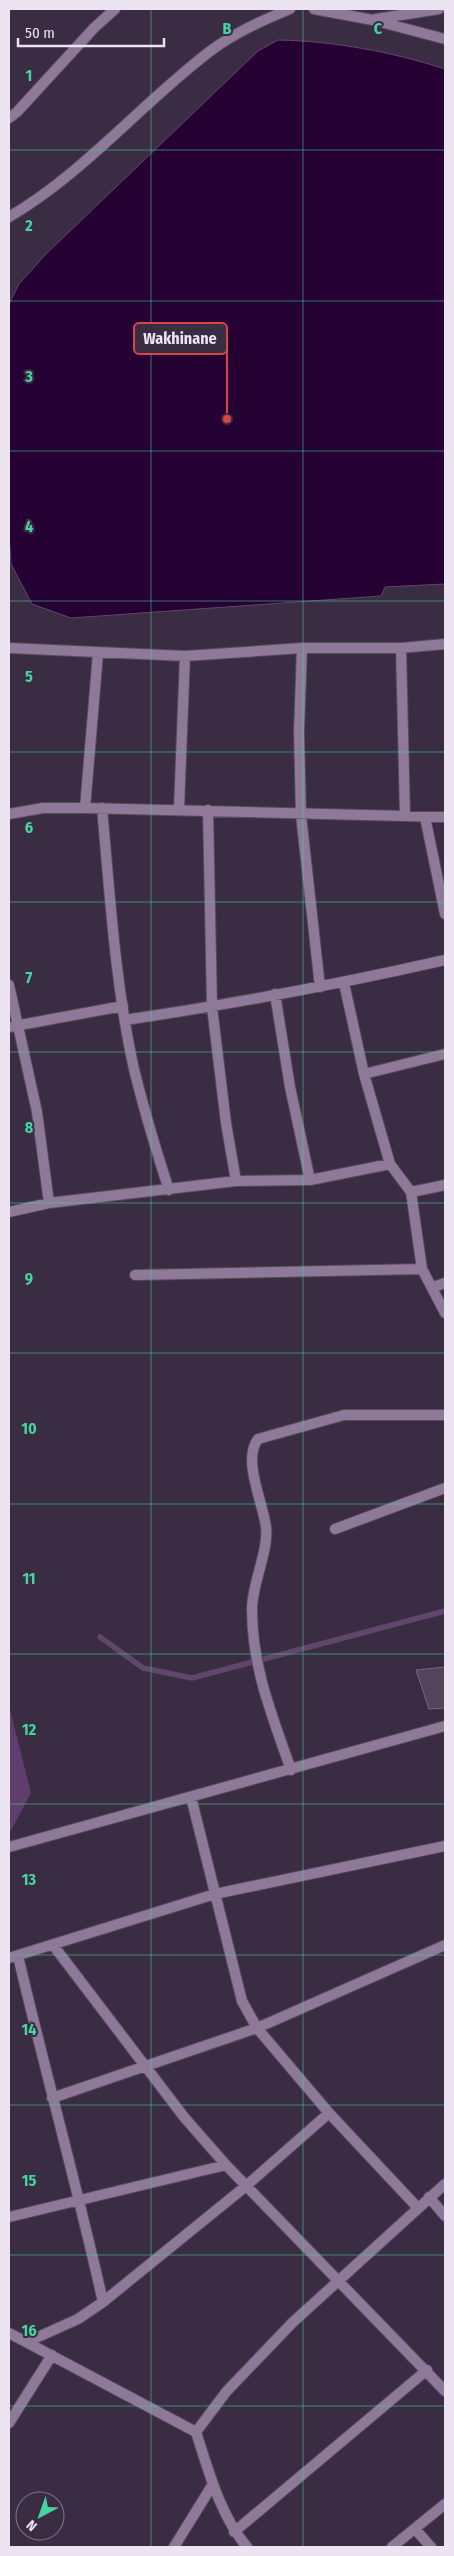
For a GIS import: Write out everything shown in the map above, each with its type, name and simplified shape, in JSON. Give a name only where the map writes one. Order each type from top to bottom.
[{"type":"street","points":[[9,118],[17,112],[94,28],[115,9]]},
{"type":"street","points":[[9,216],[77,166],[209,52],[246,28],[290,9]]},
{"type":"street","points":[[314,9],[373,20],[445,39]]},
{"type":"street","points":[[373,20],[439,9]]},
{"type":"street","points":[[9,648],[185,656],[302,648],[401,648],[445,644]]},
{"type":"street","points":[[302,648],[299,732],[301,815],[320,987]]},
{"type":"street","points":[[401,648],[405,816]]},
{"type":"street","points":[[85,808],[98,653]]},
{"type":"street","points":[[179,809],[185,656]]},
{"type":"street","points":[[9,814],[43,808],[102,808],[208,810],[301,815],[445,817]]},
{"type":"street","points":[[102,808],[125,1020],[148,1125],[169,1190]]},
{"type":"street","points":[[208,810],[212,1007],[226,1123],[236,1181]]},
{"type":"street","points":[[425,817],[445,914]]},
{"type":"street","points":[[125,1020],[212,1007],[320,987],[445,960]]},
{"type":"street","points":[[344,982],[364,1074],[390,1164],[411,1192],[422,1269],[445,1313]]},
{"type":"street","points":[[9,985],[14,1026],[37,1112],[49,1203]]},
{"type":"street","points":[[275,994],[290,1087],[310,1180]]},
{"type":"street","points":[[14,1026],[123,1006]]},
{"type":"street","points":[[364,1074],[445,1054]]},
{"type":"street","points":[[9,1212],[49,1203],[236,1181],[310,1180],[390,1164]]},
{"type":"street","points":[[411,1192],[445,1186]]},
{"type":"street","points":[[135,1275],[422,1269]]},
{"type":"street","points":[[433,1287],[445,1283]]},
{"type":"street","points":[[291,1770],[259,1678],[256,1661],[252,1607],[267,1528],[252,1464],[253,1445],[258,1439],[344,1415],[445,1415]]},
{"type":"street","points":[[335,1529],[445,1488]]},
{"type":"street","points":[[9,1847],[445,1726]]},
{"type":"street","points":[[191,1797],[242,2001],[257,2028],[329,2113],[418,2208]]},
{"type":"street","points":[[103,2302],[80,2200],[13,1957],[215,1894],[445,1846]]},
{"type":"street","points":[[53,1945],[146,2066],[226,2165],[427,2370],[445,2391]]},
{"type":"street","points":[[52,2098],[257,2028],[445,1945]]},
{"type":"street","points":[[27,2342],[78,2319],[103,2302],[246,2186],[329,2113]]},
{"type":"street","points":[[9,2217],[226,2165]]},
{"type":"street","points":[[196,2432],[226,2392],[272,2342],[445,2184]]},
{"type":"street","points":[[429,2197],[445,2216]]},
{"type":"street","points":[[9,2333],[196,2432],[213,2484],[234,2532],[247,2547]]},
{"type":"street","points":[[9,2423],[12,2412],[52,2355]]},
{"type":"street","points":[[234,2532],[427,2370]]},
{"type":"street","points":[[174,2547],[213,2484]]},
{"type":"street","points":[[392,2547],[445,2504]]},
{"type":"street","points":[[415,2529],[431,2547]]},
{"type":"shaded area","points":[[278,40],[363,48],[445,69],[445,584],[385,587],[381,596],[71,618],[32,604],[11,564],[9,534],[9,304],[19,284],[45,255],[258,51]]},
{"type":"shaded area","points":[[9,1706],[31,1793],[9,1834]]},
{"type":"building","points":[[445,1667],[445,1708],[429,1709],[416,1670]]},
{"type":"waterway","points":[[100,1637],[143,1668],[192,1678],[445,1611]]},
{"type":"place","name":"Wakhinane","points":[[227,419]]}]
